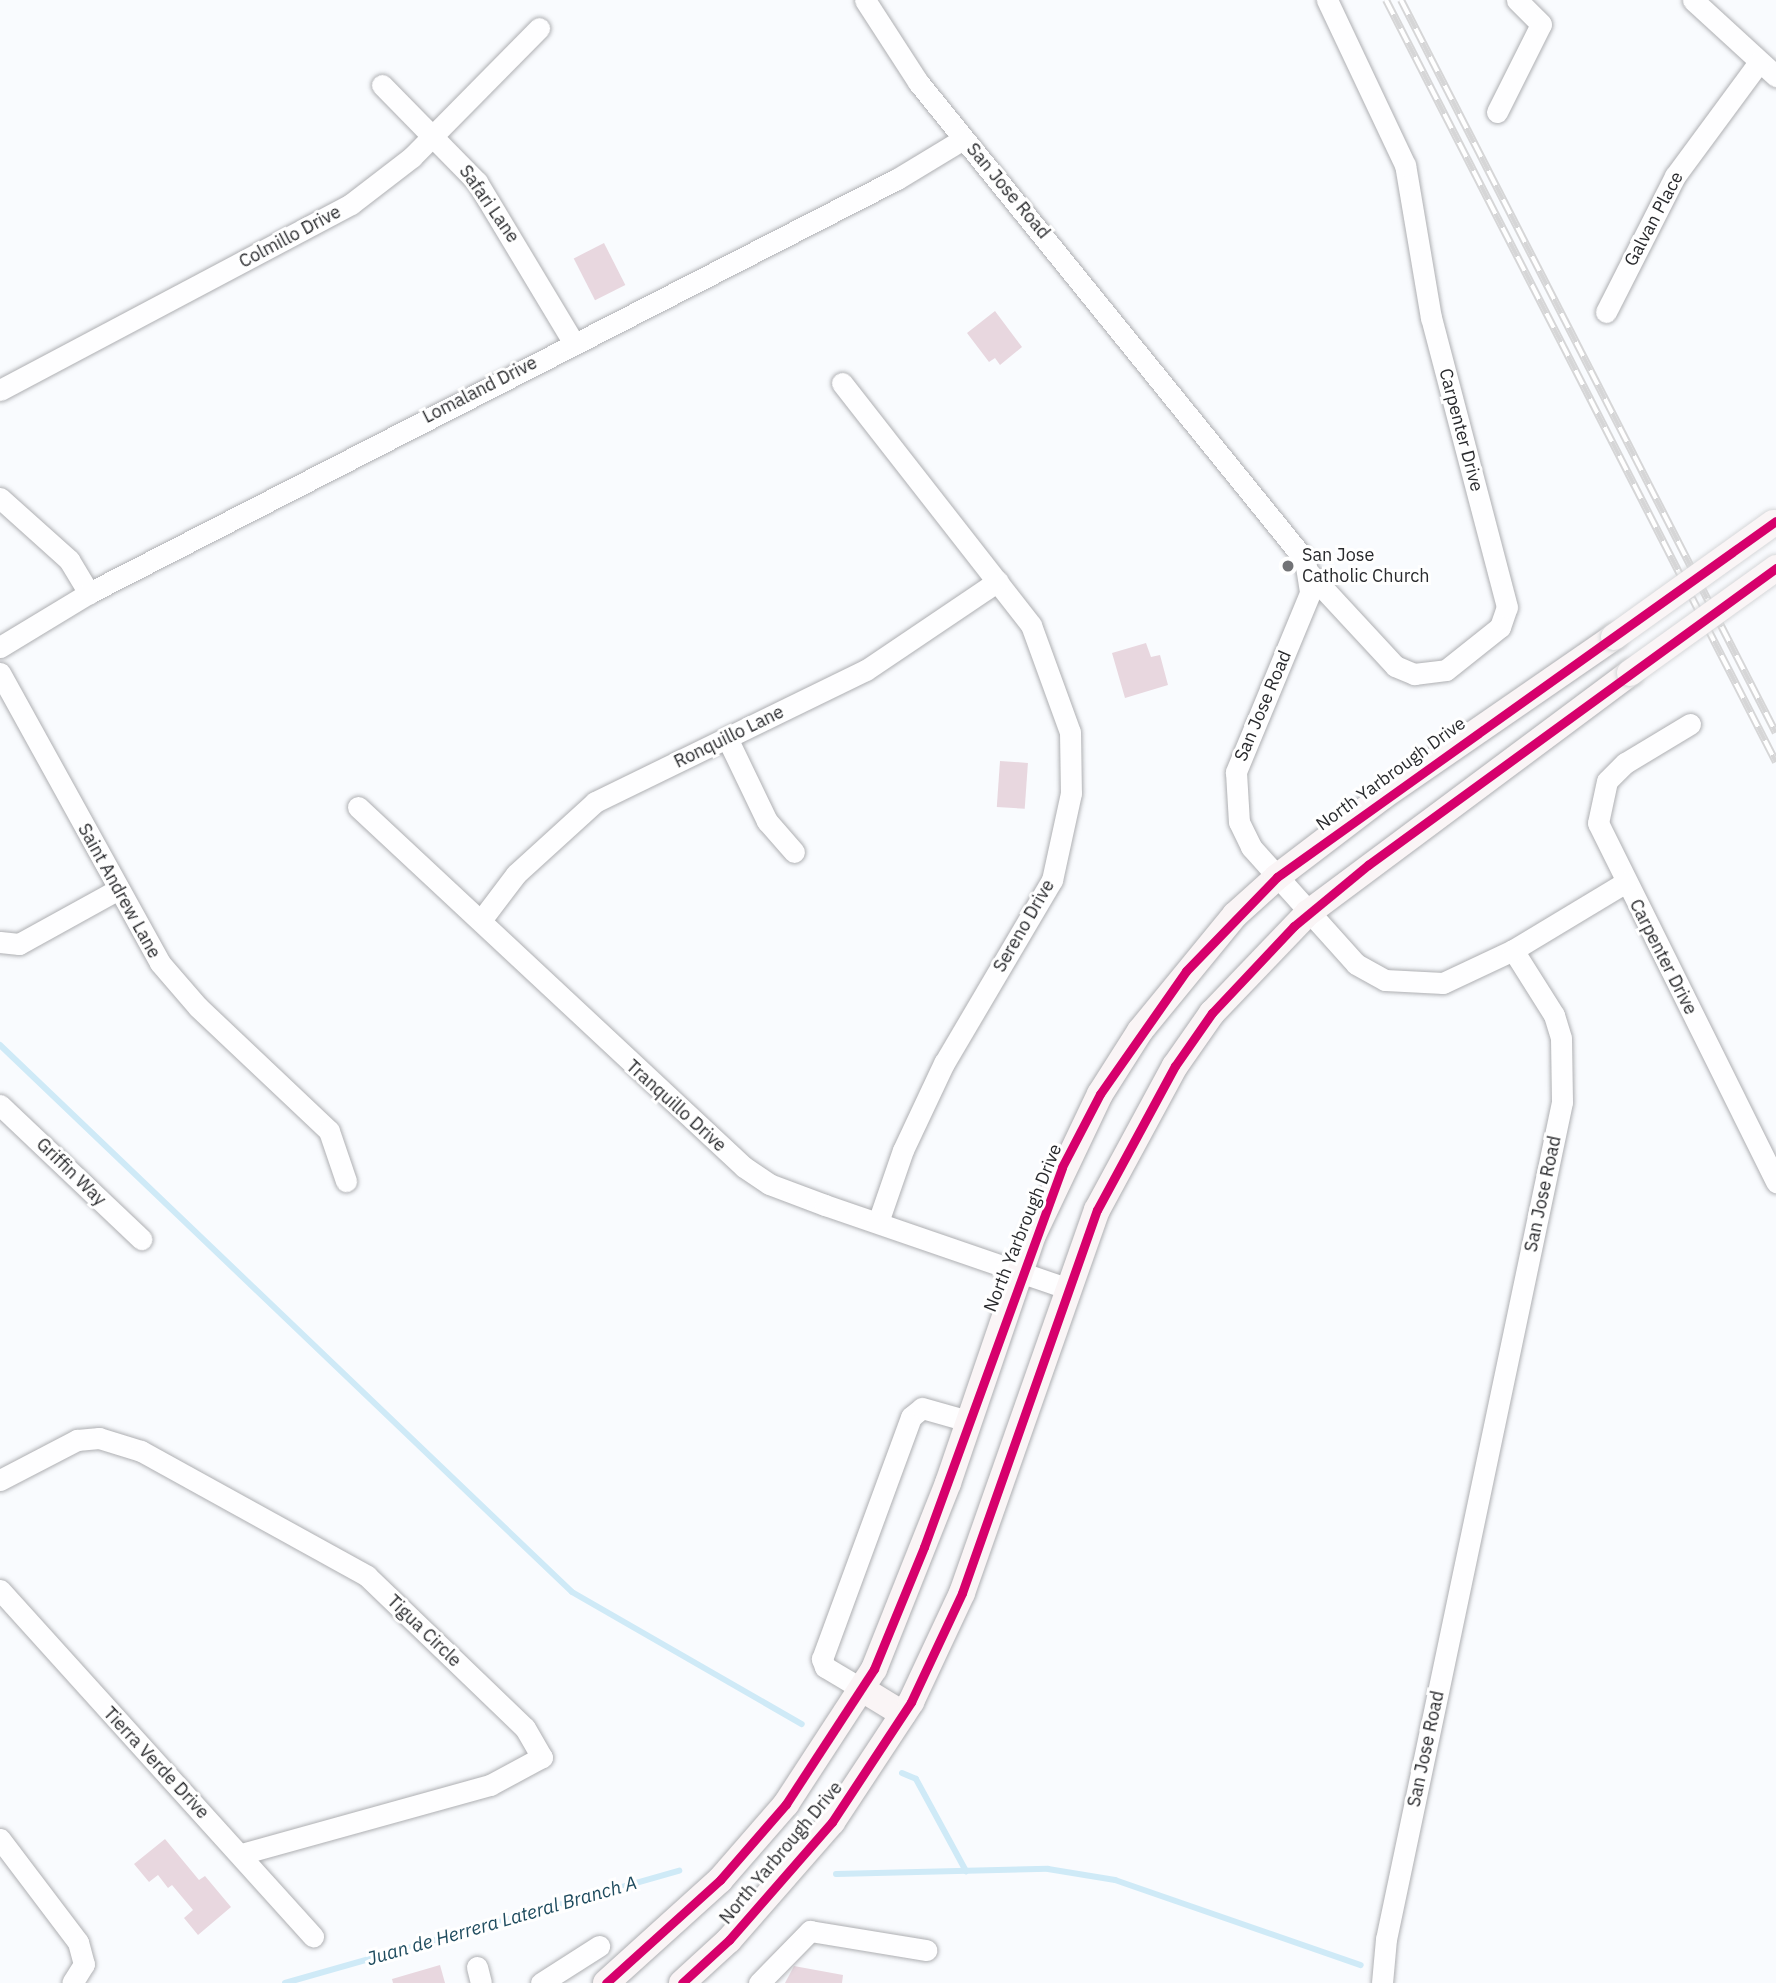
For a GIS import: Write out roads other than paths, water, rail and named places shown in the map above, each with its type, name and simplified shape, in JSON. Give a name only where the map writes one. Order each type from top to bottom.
[{"type":"main road","name":"North Yarbrough Drive","points":[[606,1983],[720,1880],[786,1804],[862,1689],[924,1547],[1018,1275],[1062,1167],[1140,1031],[1235,915],[1277,877],[1382,797],[1615,638],[1774,522]]},
{"type":"main road","name":"North Yarbrough Drive","points":[[682,1983],[729,1940],[832,1822],[903,1714],[962,1593],[1066,1288],[1097,1210],[1175,1066],[1212,1013],[1308,913],[1630,673],[1776,568]]},
{"type":"main road","points":[[862,1689],[903,1714]]},
{"type":"street","name":"San Jose Road","points":[[866,0],[963,139],[1298,545],[1308,573],[1304,610],[1236,772],[1239,822],[1277,877],[1356,964],[1401,984],[1443,983],[1513,950],[1554,1015],[1561,1038],[1562,1101],[1387,1938],[1382,1983]]},
{"type":"street","name":"Carpenter Drive","points":[[1308,573],[1395,666],[1414,674],[1446,670],[1500,627],[1507,607],[1432,318],[1405,165],[1327,0]]},
{"type":"street","points":[[1497,113],[1541,24],[1517,0]]},
{"type":"street","points":[[1693,0],[1776,76]]},
{"type":"street","name":"Colmillo Drive","points":[[0,390],[351,204],[383,183],[539,28]]},
{"type":"street","name":"Galvan Place","points":[[1606,312],[1675,176],[1759,62]]},
{"type":"street","name":"Safari Lane","points":[[383,85],[434,133],[505,221],[573,341]]},
{"type":"street","name":"Lomaland Drive","points":[[0,647],[89,593],[573,341],[897,179],[963,139]]},
{"type":"street","name":"Sereno Drive","points":[[842,383],[1031,625],[1070,732],[1066,836],[1033,916],[944,1063],[903,1150],[878,1222]]},
{"type":"street","points":[[0,498],[69,560],[89,593]]},
{"type":"street","name":"Ronquillo Lane","points":[[482,919],[516,874],[595,802],[866,670],[998,581]]},
{"type":"street","name":"Saint Andrew Lane","points":[[0,673],[117,890],[160,963],[198,1007],[329,1131],[346,1181]]},
{"type":"street","name":"Carpenter Drive","points":[[1690,724],[1625,762],[1607,781],[1598,823],[1776,1182]]},
{"type":"street","points":[[727,740],[767,821],[794,852]]},
{"type":"street","name":"Tranquillo Drive","points":[[358,807],[482,919],[659,1093],[744,1167],[769,1184],[1018,1275],[1066,1288]]},
{"type":"street","points":[[1513,950],[1626,882]]},
{"type":"street","points":[[0,942],[19,944],[117,890]]},
{"type":"street","name":"Griffin Way","points":[[0,1105],[141,1239]]},
{"type":"street","points":[[862,1689],[825,1667],[822,1659],[911,1417],[922,1408],[968,1421]]},
{"type":"street","name":"Tigua Circle","points":[[0,1480],[77,1440],[99,1438],[141,1451],[367,1576],[525,1728],[542,1757],[490,1785],[241,1854]]},
{"type":"street","name":"Tierra Verde Drive","points":[[0,1590],[313,1936]]},
{"type":"street","points":[[0,1839],[78,1942],[84,1964],[72,1983]]},
{"type":"street","points":[[760,1983],[810,1931],[926,1950]]},
{"type":"street","points":[[541,1983],[599,1946]]},
{"type":"waterway","points":[[0,1045],[572,1592],[802,1724]]},
{"type":"waterway","points":[[902,1773],[916,1779],[966,1871]]},
{"type":"waterway","points":[[836,1874],[1048,1869],[1115,1880],[1361,1965]]},
{"type":"waterway","name":"Juan de Herrera Lateral Branch A","points":[[285,1983],[679,1871]]},
{"type":"railway","points":[[1386,0],[1776,762]]},
{"type":"railway","points":[[1401,0],[1776,733]]},
{"type":"place","name":"San Jose Catholic Church","points":[[1288,566]]}]
